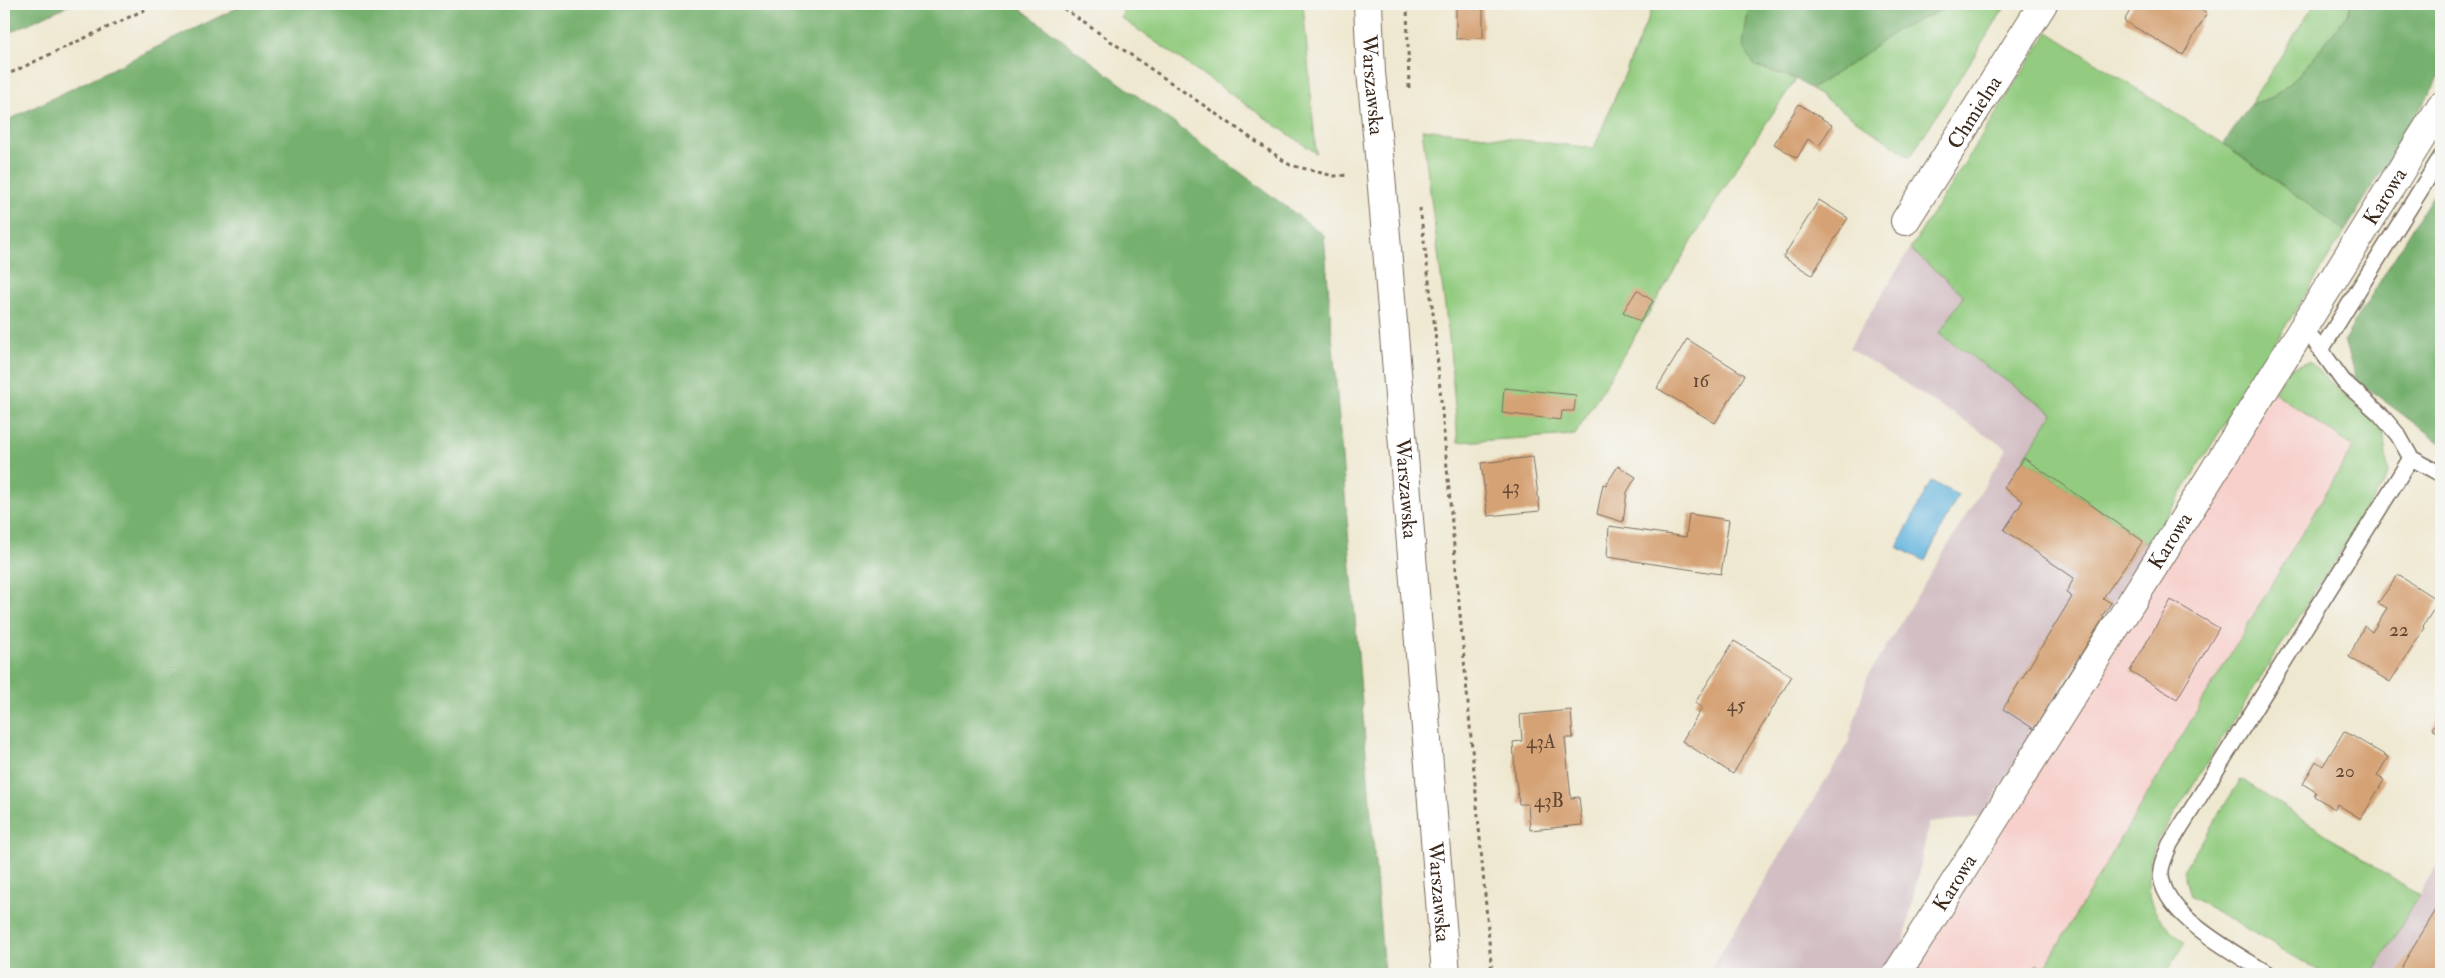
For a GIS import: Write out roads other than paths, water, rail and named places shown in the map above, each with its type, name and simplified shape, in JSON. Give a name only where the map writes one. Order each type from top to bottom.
[{"type":"street","name":"Warszawska","points":[[1368,4],[1371,72],[1446,974]]},
{"type":"street","name":"Chmielna","points":[[1905,220],[2043,4]]},
{"type":"street","name":"Karowa","points":[[1896,974],[2204,487],[2303,325],[2441,106]]},
{"type":"lane","points":[[2321,350],[2441,157]]},
{"type":"lane","points":[[2303,325],[2343,381],[2386,421],[2398,435],[2411,458],[2441,474]]},
{"type":"lane","points":[[2268,974],[2186,920],[2172,903],[2164,885],[2161,870],[2170,844],[2411,458]]},
{"type":"water","points":[[1931,481],[1958,495],[1925,561],[1897,547]]}]
